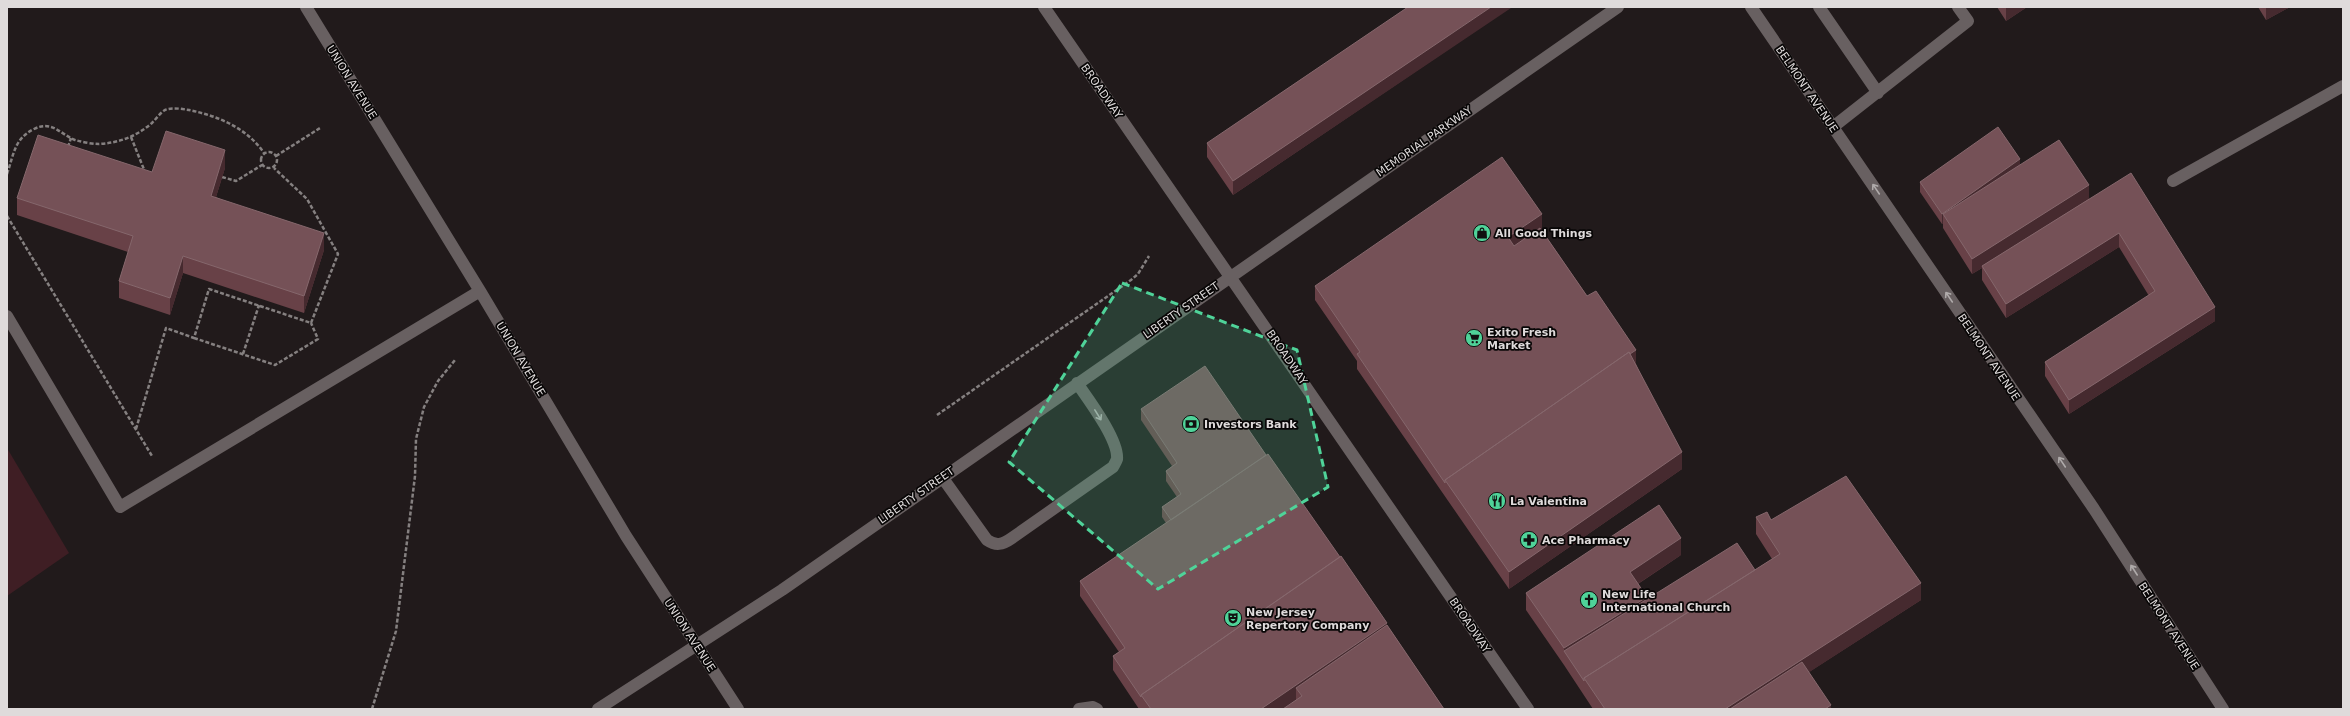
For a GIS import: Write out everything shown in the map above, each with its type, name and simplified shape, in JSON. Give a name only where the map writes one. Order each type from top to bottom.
[{"type":"street","name":"UNION AVENUE","points":[[306,7],[480,291],[626,536],[738,709]]},
{"type":"street","name":"BROADWAY","points":[[1044,7],[1528,709]]},
{"type":"street","name":"MEMORIAL PARKWAY","points":[[1230,276],[1618,7]]},
{"type":"street","name":"BELMONT AVENUE","points":[[1751,7],[2094,510],[2223,709]]},
{"type":"street","points":[[1819,7],[1878,93]]},
{"type":"street","points":[[1834,127],[1968,22],[1958,7]]},
{"type":"street","points":[[2173,181],[2343,86]]},
{"type":"street","name":"LIBERTY STREET","points":[[598,709],[782,590],[1230,276]]},
{"type":"street","points":[[7,316],[120,507],[480,291]]},
{"type":"street","points":[[942,477],[987,540],[994,544],[1004,544],[1113,467],[1117,460],[1116,449],[1108,432],[1077,383]]},
{"type":"street","points":[[1079,709],[1093,707],[1097,709]]},
{"type":"path","points":[[7,174],[20,138],[35,128],[49,126],[71,138],[99,144],[131,137],[144,130],[164,110],[177,108],[207,114],[232,124],[254,141],[264,153]]},
{"type":"path","points":[[276,156],[320,128]]},
{"type":"path","points":[[131,137],[147,176]]},
{"type":"path","points":[[66,152],[71,138]]},
{"type":"path","points":[[264,153],[272,152],[276,156],[278,161],[274,168]]},
{"type":"path","points":[[262,165],[261,160],[264,153]]},
{"type":"path","points":[[136,429],[166,328],[275,365],[318,339],[311,323],[338,254],[306,199],[274,168],[269,169],[262,165]]},
{"type":"path","points":[[222,177],[236,181],[262,165]]},
{"type":"path","points":[[7,216],[166,479]]},
{"type":"path","points":[[937,415],[1131,280],[1138,274],[1149,256]]},
{"type":"path","points":[[194,338],[209,289],[311,323]]},
{"type":"path","points":[[243,354],[259,305]]},
{"type":"path","points":[[372,709],[396,631],[415,476],[416,439],[424,407],[438,381],[455,360]]},
{"type":"highlighted area","points":[[1122,283],[1297,350],[1328,487],[1158,589],[1009,462]]},
{"type":"shaded area","points":[[7,448],[69,553],[7,596]]},
{"type":"building","points":[[1408,7],[1491,7],[1233,181],[1207,143]]},
{"type":"building","points":[[1998,127],[2020,159],[1942,214],[1920,182]]},
{"type":"building","points":[[166,131],[225,150],[211,196],[324,233],[304,296],[183,256],[170,298],[119,281],[133,236],[17,198],[38,135],[152,172]]},
{"type":"building","points":[[2059,140],[2089,185],[1972,259],[1943,214]]},
{"type":"building","points":[[1502,157],[1542,214],[1508,237],[1514,246],[1540,228],[1587,296],[1596,291],[1636,350],[1630,354],[1629,352],[1445,480],[1445,483],[1357,354],[1360,352],[1315,286]]},
{"type":"building","points":[[2131,173],[2215,307],[2069,400],[2045,362],[2155,291],[2119,233],[2006,304],[1982,266]]},
{"type":"building","points":[[1629,352],[1682,452],[1509,572],[1445,480]]},
{"type":"building","points":[[1205,366],[1266,455],[1171,520],[1162,507],[1181,494],[1166,471],[1177,463],[1141,409]]},
{"type":"building","points":[[1268,454],[1340,557],[1141,695],[1141,697],[1113,656],[1125,648],[1080,581]]},
{"type":"building","points":[[1846,476],[1921,583],[1725,709],[1605,709],[1584,678],[1780,554],[1756,517],[1767,512],[1771,520]]},
{"type":"building","name":"New Life International Church","points":[[1659,505],[1681,538],[1630,572],[1647,597],[1564,648],[1526,593]]},
{"type":"building","points":[[1737,543],[1755,570],[1584,678],[1584,681],[1564,651]]},
{"type":"building","points":[[1341,556],[1387,623],[1261,709],[1151,709],[1141,695]]},
{"type":"building","points":[[1387,625],[1444,709],[1283,709],[1302,696],[1296,688]]},
{"type":"building","points":[[1802,662],[1831,705],[1825,709],[1730,709]]},
{"type":"place","name":"All Good Things","points":[[1482,233]]},
{"type":"place","name":"Exito Fresh Market","points":[[1474,338]]},
{"type":"place","name":"Investors Bank","points":[[1191,424]]},
{"type":"place","name":"La Valentina","points":[[1497,501]]},
{"type":"place","name":"Ace Pharmacy","points":[[1529,540]]},
{"type":"place","name":"New Life International Church","points":[[1589,600]]},
{"type":"place","name":"New Jersey Repertory Company","points":[[1233,618]]}]
